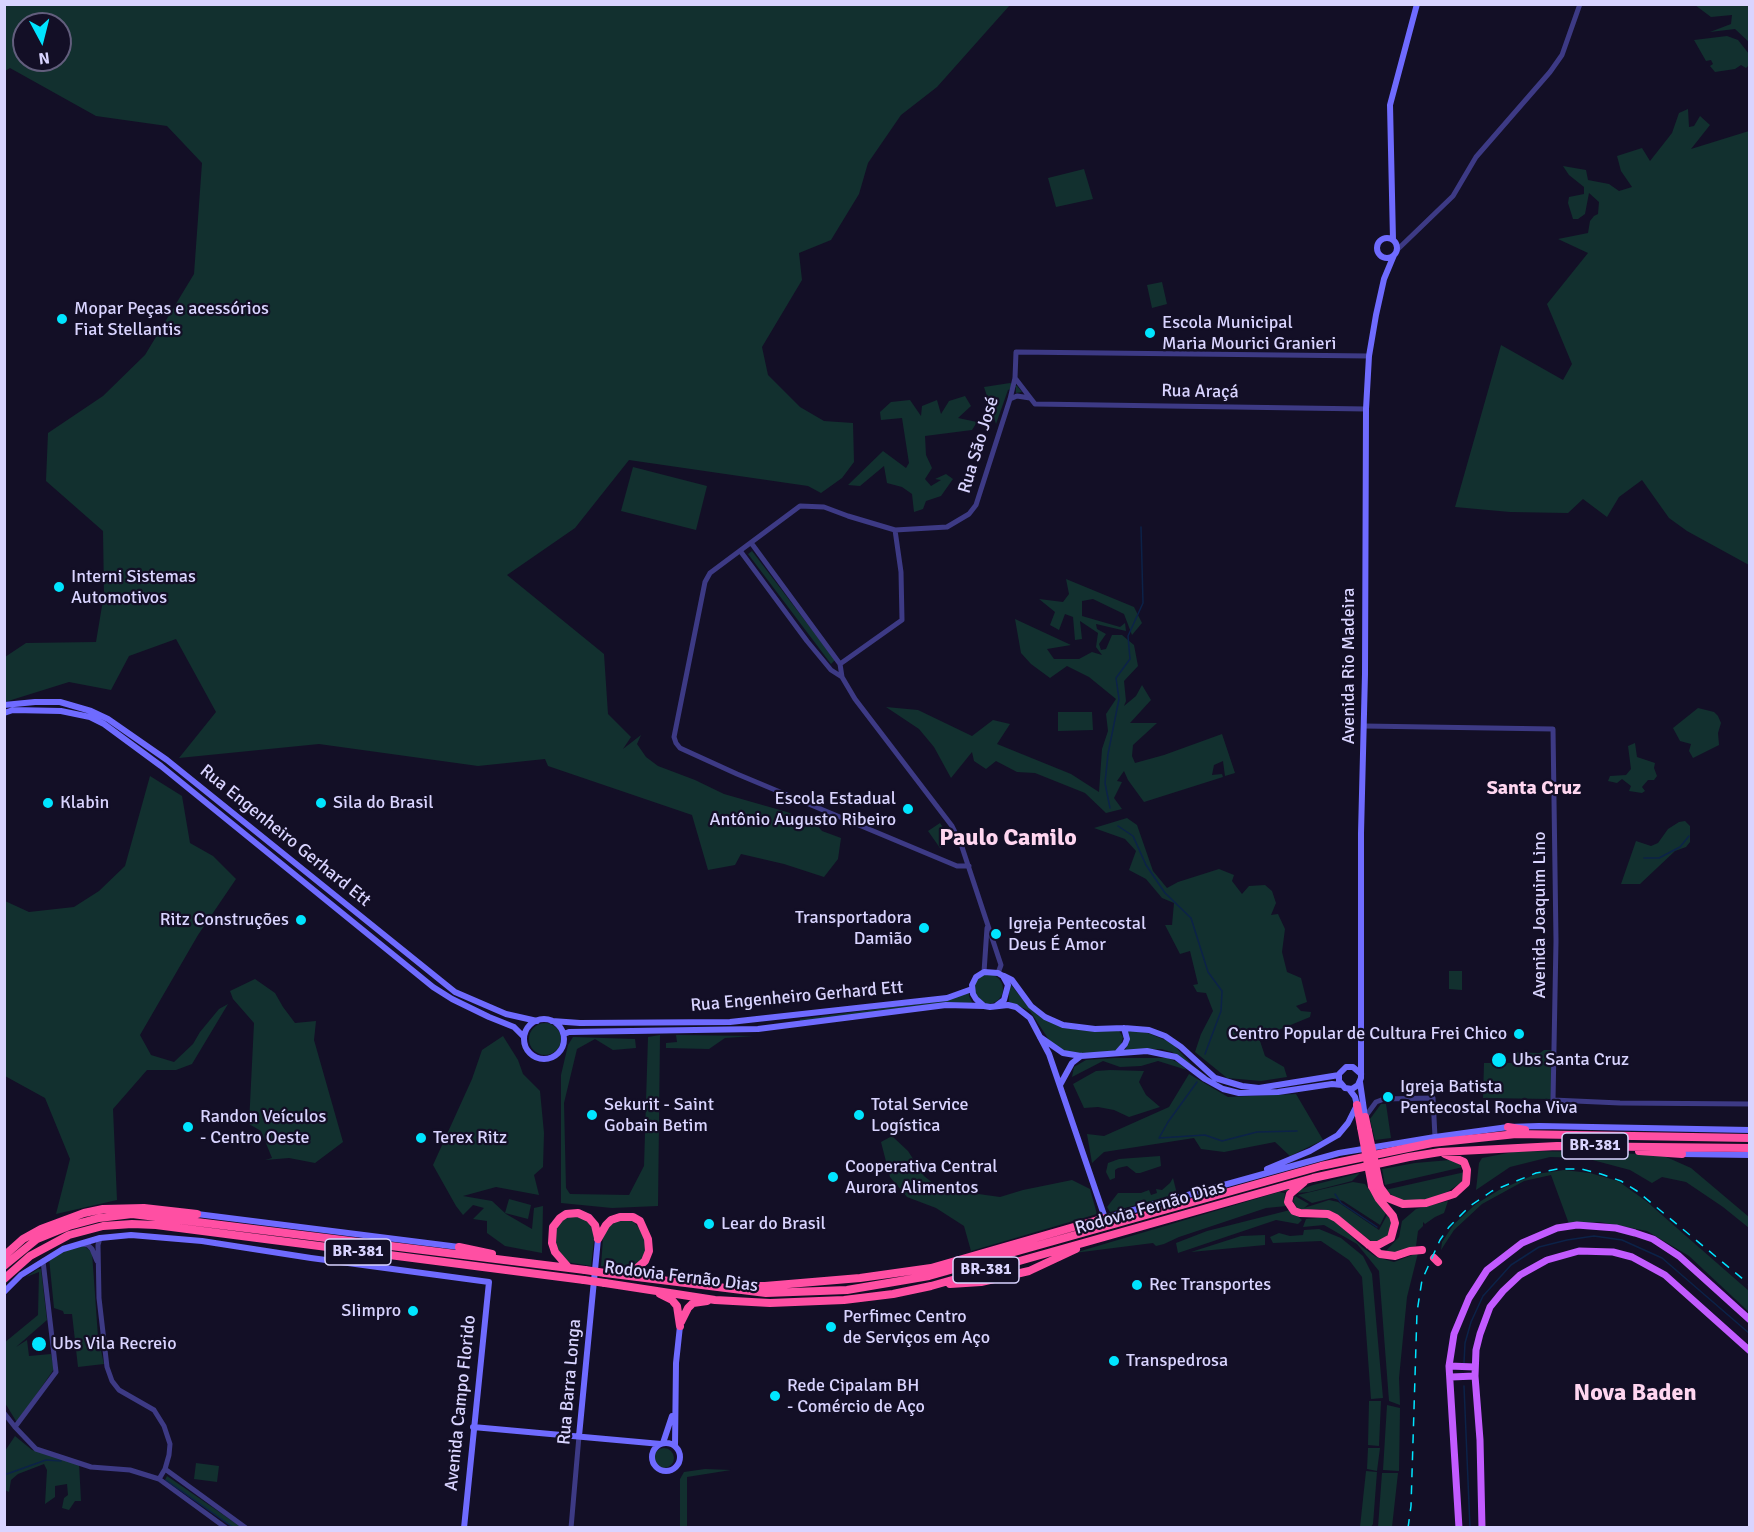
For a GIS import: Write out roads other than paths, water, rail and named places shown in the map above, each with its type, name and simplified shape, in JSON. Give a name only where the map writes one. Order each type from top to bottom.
[{"type":"highway","points":[[1357,1105],[1379,1199],[1393,1216],[1395,1223],[1391,1238],[1378,1245],[1369,1245]]},
{"type":"highway","points":[[1364,1129],[1365,1117]]},
{"type":"highway","points":[[1508,1127],[1598,1135]]},
{"type":"highway","name":"Rodovia Fernão Dias","points":[[4,1266],[37,1239],[69,1226],[99,1218],[132,1214],[715,1288],[766,1293],[808,1292],[885,1285],[929,1276],[1352,1159],[1432,1143],[1516,1134],[1749,1138]]},
{"type":"highway","points":[[1571,1146],[1682,1154]]},
{"type":"highway","name":"Rodovia Fernão Dias","points":[[4,1279],[30,1256],[69,1235],[103,1226],[132,1224],[156,1225],[584,1280],[715,1300],[770,1303],[844,1300],[893,1294],[931,1286],[1313,1178],[1383,1161],[1440,1152],[1516,1147],[1749,1148]]},
{"type":"highway","points":[[1376,1186],[1388,1198],[1403,1204],[1426,1203],[1454,1194],[1466,1183],[1467,1168],[1464,1162],[1440,1152]]},
{"type":"highway","points":[[1313,1178],[1301,1184],[1290,1194],[1288,1202],[1290,1208],[1300,1213],[1328,1214],[1336,1218],[1380,1254],[1395,1257],[1410,1251],[1422,1250]]},
{"type":"highway","points":[[4,1256],[23,1239],[41,1229],[84,1213],[103,1209],[144,1208],[196,1214]]},
{"type":"highway","points":[[568,1268],[555,1252],[552,1243],[553,1227],[560,1218],[566,1214],[578,1213],[589,1218],[595,1225],[598,1239]]},
{"type":"highway","points":[[598,1239],[606,1225],[611,1220],[620,1217],[633,1216],[645,1228],[649,1251],[645,1261],[631,1272],[615,1275]]},
{"type":"highway","name":"BR-381","points":[[715,1288],[765,1286],[910,1272],[1105,1218]]},
{"type":"highway","points":[[931,1286],[981,1282],[1029,1271],[1096,1239]]},
{"type":"highway","name":"BR-381","points":[[459,1247],[492,1254],[504,1260]]},
{"type":"highway","points":[[650,1290],[672,1300],[679,1314],[680,1326]]},
{"type":"highway","points":[[680,1326],[684,1315],[693,1303],[715,1300]]},
{"type":"main road","points":[[1392,219],[1388,231],[1377,246],[1377,251],[1381,256],[1389,258],[1395,252],[1397,242],[1392,219],[1390,105],[1417,4]]},
{"type":"main road","points":[[1383,238],[1397,242]]},
{"type":"main road","name":"Avenida Rio Madeira","points":[[1384,279],[1395,252]]},
{"type":"main road","name":"Avenida Rio Madeira","points":[[1365,1117],[1360,1078],[1366,409],[1369,356],[1384,279],[1384,264],[1381,256]]},
{"type":"main road","name":"Rua Engenheiro Gerhard Ett","points":[[4,705],[60,702],[91,711],[108,719],[167,760],[455,992],[478,1004],[506,1014],[537,1021],[580,1023],[730,1022],[947,998],[972,989]]},
{"type":"main road","name":"Rua Engenheiro Gerhard Ett","points":[[4,712],[13,710],[61,711],[90,717],[104,724],[161,766],[433,987],[452,999],[514,1027],[524,1037],[527,1049],[536,1058],[555,1056],[564,1041],[564,1034],[569,1032],[758,1029],[946,1005],[984,1006]]},
{"type":"main road","points":[[1105,1218],[1049,1054],[1030,1018],[1016,1007],[984,1006],[975,999],[972,989],[974,981],[984,972],[1000,974],[1012,980],[1031,1006],[1054,1021],[1095,1029],[1149,1030],[1166,1036],[1215,1078],[1242,1086],[1259,1088],[1339,1075]]},
{"type":"main road","points":[[996,1006],[1004,1000],[1008,990],[1008,985],[1000,974]]},
{"type":"main road","points":[[757,1020],[758,1029]]},
{"type":"main road","points":[[524,1037],[528,1027],[537,1021]]},
{"type":"main road","points":[[552,1021],[564,1034]]},
{"type":"main road","points":[[1117,1053],[1127,1039],[1124,1028]]},
{"type":"main road","points":[[1038,1035],[1063,1053],[1081,1056],[1148,1052],[1176,1057],[1205,1079],[1223,1089],[1239,1094],[1278,1092],[1332,1084],[1355,1087],[1360,1078],[1356,1068],[1349,1066]]},
{"type":"main road","points":[[1237,1181],[1310,1151],[1338,1136],[1357,1105],[1355,1097],[1339,1081],[1339,1075],[1343,1069],[1358,1060],[1361,1054]]},
{"type":"main road","points":[[1059,1086],[1072,1063],[1081,1056]]},
{"type":"main road","name":"BR-381","points":[[1105,1218],[1339,1153],[1508,1127],[1749,1130]]},
{"type":"main road","points":[[1682,1154],[1749,1155]]},
{"type":"main road","name":"BR-381","points":[[196,1214],[459,1247]]},
{"type":"main road","points":[[1459,1527],[1449,1366],[1454,1334],[1469,1298],[1487,1270],[1522,1243],[1557,1228],[1577,1225],[1616,1228],[1653,1239],[1679,1256],[1749,1320]]},
{"type":"main road","name":"Avenida Campo Florido","points":[[100,1238],[156,1235],[489,1282],[464,1527]]},
{"type":"main road","name":"BR-381","points":[[4,1292],[21,1275],[43,1260],[63,1249],[100,1238]]},
{"type":"main road","name":"Rua Barra Longa","points":[[579,1436],[598,1239]]},
{"type":"main road","points":[[1482,1527],[1480,1440],[1475,1367],[1480,1334],[1490,1307],[1520,1275],[1534,1266],[1563,1254],[1578,1251],[1613,1252],[1642,1261],[1665,1275],[1749,1352]]},
{"type":"main road","points":[[674,1410],[662,1444],[653,1450],[651,1457],[653,1465],[668,1472],[676,1467],[680,1460],[675,1446],[674,1410],[680,1326]]},
{"type":"main road","points":[[1449,1366],[1475,1367]]},
{"type":"main road","points":[[1451,1377],[1475,1376]]},
{"type":"main road","points":[[473,1427],[675,1446]]},
{"type":"main road","points":[[624,1441],[653,1450]]},
{"type":"street","points":[[1397,242],[1453,196],[1473,160],[1550,72],[1562,55],[1580,4]]},
{"type":"street","name":"Rua São José","points":[[969,866],[957,866],[680,748],[674,737],[705,582],[710,573],[800,506],[824,507],[895,530],[947,527],[969,514],[976,505],[1010,399],[1015,378],[1016,352],[1369,356]]},
{"type":"street","points":[[1015,378],[1030,398]]},
{"type":"street","points":[[1010,399],[1017,396],[1030,398]]},
{"type":"street","name":"Rua Araçá","points":[[1030,398],[1035,404],[1366,409]]},
{"type":"street","points":[[840,664],[902,620],[901,572],[895,530]]},
{"type":"street","points":[[752,543],[840,664],[842,677],[855,699],[952,826],[969,866],[1001,965],[1000,974]]},
{"type":"street","points":[[741,552],[819,656],[831,670],[842,677]]},
{"type":"street","name":"Avenida Joaquim Lino","points":[[1364,726],[1553,729],[1556,940],[1553,1100],[1749,1104]]},
{"type":"street","points":[[984,972],[987,926]]},
{"type":"street","points":[[1365,1117],[1376,1102],[1392,1099],[1433,1098],[1435,1137]]},
{"type":"street","points":[[100,1238],[98,1265],[100,1317],[110,1375],[119,1390],[154,1410],[161,1419],[170,1444],[165,1469],[159,1479]]},
{"type":"street","points":[[79,1244],[88,1245],[92,1249],[98,1265]]},
{"type":"street","points":[[15,1427],[56,1372],[43,1260]]},
{"type":"street","points":[[4,1413],[36,1449],[91,1467],[130,1470],[159,1479],[226,1527]]},
{"type":"street","name":"Rua Barra Longa","points":[[572,1527],[579,1436]]},
{"type":"street","points":[[165,1469],[246,1527]]},
{"type":"waterway","points":[[1110,808],[1105,783],[1108,754],[1119,699],[1116,678],[1130,659],[1128,636],[1143,603],[1141,527]]},
{"type":"waterway","points":[[1118,826],[1133,836],[1146,865],[1165,893],[1191,918],[1208,972],[1222,991],[1221,1011],[1205,1054]]},
{"type":"waterway","points":[[1644,858],[1659,858],[1680,847],[1689,836]]},
{"type":"waterway","points":[[1197,1082],[1159,1138],[1205,1135],[1222,1141],[1257,1132],[1297,1131]]},
{"type":"waterway","points":[[1335,1194],[1341,1203],[1377,1227]]},
{"type":"waterway","points":[[1464,1363],[1465,1343],[1471,1322],[1483,1296],[1511,1265],[1539,1247],[1594,1236],[1622,1240],[1662,1258],[1750,1334]]},
{"type":"waterway","points":[[1464,1386],[1470,1528]]},
{"type":"waterway","points":[[4,1473],[7,1474],[46,1460],[61,1461]]},
{"type":"waterway","points":[[166,1480],[234,1528]]},
{"type":"railway","points":[[1408,1528],[1411,1506],[1417,1312],[1422,1280],[1440,1240],[1449,1227],[1470,1206],[1492,1191],[1536,1173],[1558,1169],[1581,1169],[1601,1174],[1621,1181],[1637,1191],[1750,1285]]},
{"type":"place","name":"Mopar Peças e acessórios Fiat Stellantis","points":[[62,319]]},
{"type":"place","name":"Escola Municipal Maria Mourici Granieri","points":[[1150,333]]},
{"type":"place","name":"Interni Sistemas Automotivos","points":[[59,587]]},
{"type":"place","name":"Klabin","points":[[48,803]]},
{"type":"place","name":"Sila do Brasil","points":[[321,803]]},
{"type":"place","name":"Escola Estadual Antônio Augusto Ribeiro","points":[[908,809]]},
{"type":"place","name":"Ritz Construções","points":[[301,920]]},
{"type":"place","name":"Transportadora Damião","points":[[924,928]]},
{"type":"place","name":"Igreja Pentecostal Deus É Amor","points":[[996,934]]},
{"type":"place","name":"Centro Popular de Cultura Frei Chico","points":[[1519,1034]]},
{"type":"place","name":"Ubs Santa Cruz","points":[[1499,1060]]},
{"type":"place","name":"Igreja Batista Pentecostal Rocha Viva","points":[[1388,1097]]},
{"type":"place","name":"Sekurit - Saint Gobain Betim","points":[[592,1115]]},
{"type":"place","name":"Total Service Logística","points":[[859,1115]]},
{"type":"place","name":"Randon Veículos - Centro Oeste","points":[[188,1127]]},
{"type":"place","name":"Terex Ritz","points":[[421,1138]]},
{"type":"place","name":"Cooperativa Central Aurora Alimentos","points":[[833,1177]]},
{"type":"place","name":"Lear do Brasil","points":[[709,1224]]},
{"type":"place","name":"Rec Transportes","points":[[1137,1285]]},
{"type":"place","name":"SIimpro","points":[[413,1311]]},
{"type":"place","name":"Perfimec Centro de Serviços em Aço","points":[[831,1327]]},
{"type":"place","name":"Ubs Vila Recreio","points":[[39,1344]]},
{"type":"place","name":"Transpedrosa","points":[[1114,1361]]},
{"type":"place","name":"Rede Cipalam BH - Comércio de Aço","points":[[775,1396]]},
{"type":"district","name":"Santa Cruz","points":[[1534,789]]},
{"type":"district","name":"Paulo Camilo","points":[[1008,839]]},
{"type":"district","name":"Nova Baden","points":[[1635,1394]]}]
